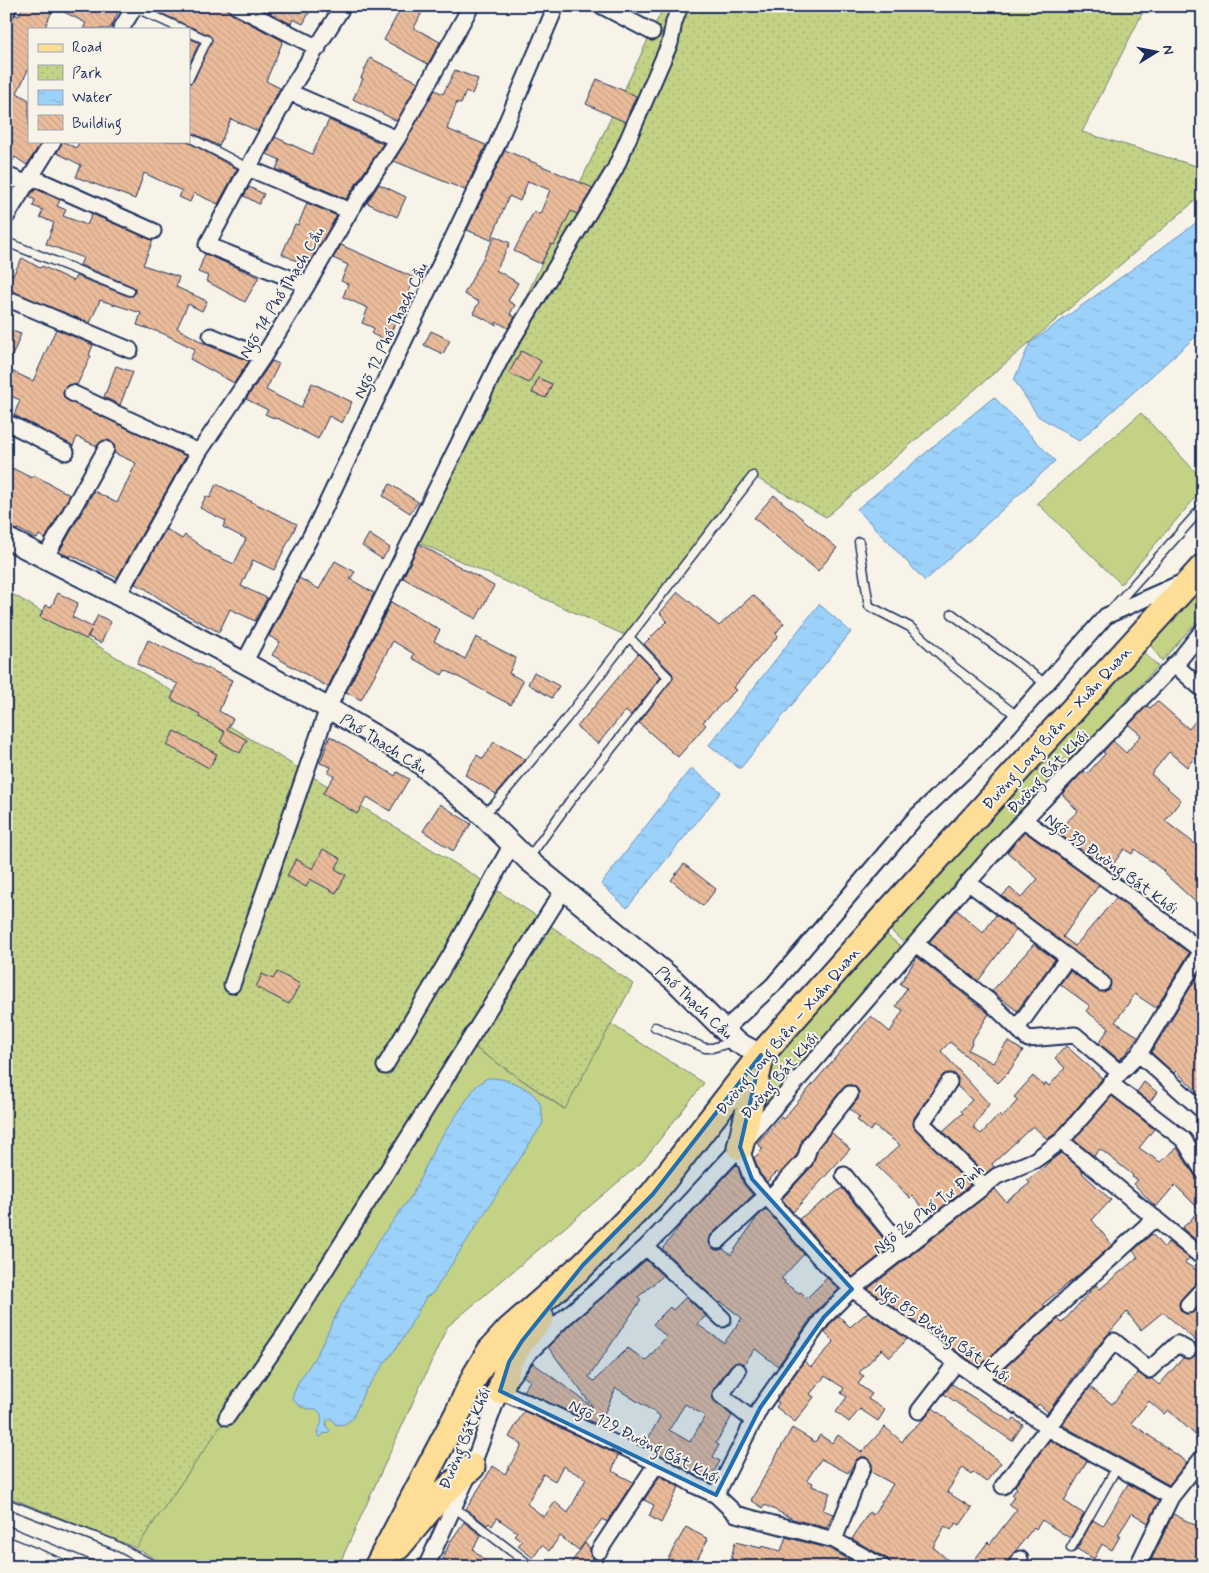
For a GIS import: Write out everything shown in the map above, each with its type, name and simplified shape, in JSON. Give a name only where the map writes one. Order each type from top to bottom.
[{"type":"main road","name":"Đường Long Biên – Xuân Quan","points":[[377,1567],[458,1413],[474,1376],[490,1351],[509,1330],[583,1265],[653,1194],[761,1055],[887,914],[1200,572]]},
{"type":"main road","points":[[740,1147],[761,1055]]},
{"type":"main road","points":[[500,1391],[509,1362],[522,1342],[583,1265]]},
{"type":"main road","points":[[383,1567],[443,1493],[472,1467]]},
{"type":"street","points":[[6,12],[9,6]]},
{"type":"street","points":[[236,6],[318,48]]},
{"type":"street","points":[[307,286],[206,245],[289,92],[343,6]]},
{"type":"street","name":"Ngõ 14 Phố Thạch Cầu","points":[[118,595],[199,452],[263,357],[350,211],[397,139],[471,6]]},
{"type":"street","points":[[602,6],[652,32]]},
{"type":"street","points":[[232,985],[328,708],[501,358],[615,169],[670,43],[674,22],[680,6]]},
{"type":"street","points":[[122,28],[135,7]]},
{"type":"street","name":"Ngõ 12 Phố Thạch Cầu","points":[[244,663],[317,524],[497,145],[551,7]]},
{"type":"street","points":[[289,92],[397,139]]},
{"type":"street","points":[[6,217],[52,142]]},
{"type":"street","points":[[248,168],[350,211]]},
{"type":"street","points":[[6,175],[30,180],[154,231]]},
{"type":"street","points":[[6,298],[130,350]]},
{"type":"street","points":[[211,336],[263,357]]},
{"type":"street","points":[[72,393],[199,452]]},
{"type":"street","points":[[6,422],[66,452]]},
{"type":"street","points":[[45,558],[106,449]]},
{"type":"street","name":"Phố Thạch Cầu","points":[[6,538],[118,595],[328,708],[416,760],[482,815],[528,860],[675,981],[729,1036],[761,1055]]},
{"type":"street","points":[[729,1036],[916,817],[990,746],[1106,616],[1200,572]]},
{"type":"street","name":"Đường Bát Khối","points":[[426,1567],[472,1467],[500,1391],[529,1353],[564,1318],[646,1247],[740,1147],[1024,820],[1174,664],[1203,630]]},
{"type":"street","points":[[1174,664],[1203,690]]},
{"type":"street","name":"Ngõ 39 Đường Bát Khối","points":[[1024,820],[1202,951]]},
{"type":"street","points":[[384,1066],[453,952],[512,844]]},
{"type":"street","points":[[969,884],[1102,983]]},
{"type":"street","points":[[228,1417],[287,1330],[564,890]]},
{"type":"street","points":[[916,944],[989,1001],[1028,1038],[1075,1035],[1115,1078],[1184,1140],[1203,1171]]},
{"type":"street","name":"Ngõ 26 Phố Tư Đình","points":[[716,1494],[760,1408],[824,1317],[852,1289],[997,1176],[1035,1160],[1061,1141],[1115,1078],[1139,1054],[1202,951]]},
{"type":"street","points":[[1017,1028],[1068,957]]},
{"type":"street","points":[[1139,1054],[1203,1111]]},
{"type":"street","points":[[949,1082],[922,1122],[984,1186]]},
{"type":"street","points":[[718,1241],[768,1198],[805,1160],[810,1144],[850,1094]]},
{"type":"street","points":[[1061,1141],[1203,1258]]},
{"type":"street","name":"Ngõ 85 Đường Bát Khối","points":[[740,1147],[752,1179],[819,1257],[852,1289],[956,1364],[1048,1426],[1171,1498]]},
{"type":"street","points":[[844,1175],[904,1249]]},
{"type":"street","points":[[979,1378],[1154,1218]]},
{"type":"street","points":[[646,1247],[723,1319]]},
{"type":"street","points":[[1188,1306],[1203,1289]]},
{"type":"street","points":[[1003,1486],[1114,1341],[1149,1370],[1178,1344],[1188,1350]]},
{"type":"street","points":[[919,1412],[956,1364]]},
{"type":"street","points":[[738,1372],[721,1395],[754,1421]]},
{"type":"street","name":"Ngõ 129 Đường Bát Khối","points":[[500,1391],[544,1410],[657,1464],[696,1486],[716,1494],[736,1514],[834,1540],[860,1561],[883,1567]]},
{"type":"street","points":[[1137,1567],[1171,1498],[1201,1462]]},
{"type":"street","points":[[600,1551],[657,1464]]},
{"type":"street","points":[[834,1540],[863,1466]]},
{"type":"lane","points":[[135,7],[180,28]]},
{"type":"lane","points":[[190,32],[207,40],[190,76]]},
{"type":"lane","points":[[190,138],[248,168]]},
{"type":"lane","points":[[6,242],[130,291]]},
{"type":"lane","points":[[482,815],[495,804],[554,733],[753,476]]},
{"type":"lane","points":[[1106,616],[1203,507]]},
{"type":"lane","points":[[859,542],[868,606],[910,627],[954,667],[1017,716]]},
{"type":"lane","points":[[952,614],[1046,684]]},
{"type":"lane","points":[[528,860],[570,801],[668,677],[629,637]]},
{"type":"lane","points":[[655,1027],[705,1048],[712,1048],[729,1036]]},
{"type":"lane","points":[[1071,1548],[1117,1467]]},
{"type":"lane","points":[[6,1503],[113,1544],[157,1567]]},
{"type":"lane","points":[[454,1507],[532,1567]]},
{"type":"lane","points":[[6,1530],[95,1567]]},
{"type":"highlighted area","points":[[761,1055],[740,1147],[752,1179],[852,1289],[824,1317],[760,1408],[716,1495],[500,1391],[509,1362],[522,1341],[583,1265],[653,1194]]},
{"type":"green space","points":[[664,6],[1146,6],[1082,132],[1203,168],[1203,194],[826,517],[753,476],[629,637],[411,539]]},
{"type":"green space","points":[[1141,413],[1203,480],[1203,489],[1121,584],[1037,503]]},
{"type":"green space","points":[[1203,585],[1203,614],[1162,661],[1147,640]]},
{"type":"green space","points":[[6,593],[16,596],[469,872],[541,919],[633,984],[565,1109],[468,1043],[227,1417],[136,1548],[6,1496]]},
{"type":"green space","points":[[1140,649],[1158,666],[1067,764],[907,946],[886,926]]},
{"type":"green space","points":[[882,931],[904,949],[751,1131],[766,1079],[776,1056]]},
{"type":"green space","points":[[611,1024],[704,1083],[642,1162],[447,1327],[338,1567],[169,1567],[136,1548],[227,1417],[468,1043],[564,1109]]},
{"type":"water","points":[[1203,218],[1203,330],[1079,441],[1038,416],[1014,380],[1030,343]]},
{"type":"water","points":[[994,397],[1055,461],[925,581],[857,509]]},
{"type":"water","points":[[819,604],[851,632],[740,769],[709,745]]},
{"type":"water","points":[[691,768],[721,792],[627,908],[601,884]]},
{"type":"water","points":[[487,1078],[510,1081],[531,1092],[540,1103],[543,1123],[433,1293],[426,1297],[404,1337],[364,1392],[353,1418],[345,1424],[336,1425],[331,1418],[327,1420],[326,1426],[330,1430],[321,1437],[318,1436],[317,1430],[321,1423],[321,1414],[316,1409],[300,1406],[292,1398],[298,1383],[317,1354],[339,1309],[379,1240],[412,1195],[436,1145],[476,1086]]},
{"type":"building","points":[[23,6],[121,6],[110,28],[84,28],[86,23],[54,7],[44,28],[28,28],[28,70],[17,93],[28,99],[28,142],[41,142],[27,165],[15,157],[10,166],[6,166],[6,21],[12,20],[15,14],[19,16]]},
{"type":"building","points":[[146,6],[224,6],[232,14],[283,41],[266,81],[280,88],[258,131],[231,119],[219,146],[190,132],[190,83],[194,80],[212,39],[209,35],[187,27]]},
{"type":"building","points":[[266,6],[301,6],[310,11],[303,24],[293,19],[291,24],[264,10]]},
{"type":"building","points":[[402,6],[425,6],[414,28],[440,42],[428,64],[384,40]]},
{"type":"building","points":[[190,38],[199,43],[190,63]]},
{"type":"building","points":[[370,58],[418,82],[397,121],[353,99],[363,79],[361,78]]},
{"type":"building","points":[[455,70],[478,79],[472,94],[466,91],[461,104],[457,102],[447,129],[486,145],[465,190],[394,161],[435,90],[443,94]]},
{"type":"building","points":[[597,79],[636,96],[625,122],[586,104]]},
{"type":"building","points":[[329,120],[383,144],[346,199],[276,169],[280,160],[267,154],[275,137],[312,154]]},
{"type":"building","points":[[62,142],[76,148],[79,142],[188,142],[237,169],[218,204],[194,193],[190,202],[179,197],[182,191],[144,173],[135,199],[76,177],[81,165],[57,153]]},
{"type":"building","points":[[505,150],[593,188],[577,214],[571,211],[554,245],[551,244],[541,264],[514,251],[534,211],[540,214],[550,190],[528,181],[520,201],[509,196],[491,240],[467,230]]},
{"type":"building","points":[[379,184],[406,197],[397,217],[367,203]]},
{"type":"building","points":[[249,187],[264,194],[259,204],[244,196]]},
{"type":"building","points":[[36,189],[60,200],[57,206],[66,210],[63,216],[87,225],[92,214],[153,240],[143,265],[179,277],[176,287],[207,301],[202,311],[188,304],[177,328],[207,345],[249,361],[234,383],[190,359],[195,349],[162,333],[137,325],[141,313],[100,300],[90,323],[6,289],[6,271],[13,275],[22,258],[40,268],[42,266],[73,281],[76,276],[128,296],[133,296],[135,293],[135,288],[132,286],[80,265],[83,258],[46,244],[54,223],[40,217],[43,210],[33,206],[35,200],[29,197]]},
{"type":"building","points":[[307,203],[337,216],[307,266],[282,254],[295,224],[298,225]]},
{"type":"building","points":[[495,236],[510,243],[496,270],[518,283],[508,301],[515,305],[510,314],[515,317],[508,328],[497,322],[496,325],[473,313],[479,302],[464,294]]},
{"type":"building","points":[[341,245],[415,278],[387,341],[372,334],[374,328],[362,323],[368,308],[343,297],[348,284],[341,281],[348,265],[333,258]]},
{"type":"building","points":[[205,254],[259,277],[245,302],[206,281],[208,276],[198,272]]},
{"type":"building","points":[[6,329],[21,334],[7,369],[33,381],[56,329],[93,345],[89,355],[91,356],[77,385],[71,384],[64,389],[65,399],[186,456],[117,578],[71,555],[70,557],[59,552],[94,491],[117,503],[136,463],[114,453],[114,445],[110,441],[102,441],[97,446],[77,437],[73,446],[14,415],[20,400],[6,394]]},
{"type":"building","points":[[431,331],[450,340],[443,354],[424,345]]},
{"type":"building","points":[[521,351],[541,361],[529,383],[509,373]]},
{"type":"building","points":[[272,361],[279,364],[266,390],[301,408],[312,383],[352,402],[342,423],[329,416],[318,439],[277,418],[265,414],[268,410],[246,399]]},
{"type":"building","points":[[116,366],[133,372],[120,405],[104,397]]},
{"type":"building","points":[[538,378],[552,384],[546,398],[532,393]]},
{"type":"building","points":[[12,468],[32,478],[34,475],[70,495],[45,539],[39,535],[37,539],[6,525],[6,478]]},
{"type":"building","points":[[216,484],[297,524],[274,570],[253,560],[241,586],[267,598],[255,621],[230,609],[219,632],[175,609],[146,589],[135,584],[166,529],[182,539],[185,535],[212,554],[234,564],[246,539],[223,527],[226,521],[200,508],[206,496],[210,498]]},
{"type":"building","points":[[390,484],[418,502],[410,513],[383,496]]},
{"type":"building","points":[[774,495],[837,548],[818,571],[754,518]]},
{"type":"building","points":[[369,534],[390,548],[382,559],[362,546]]},
{"type":"building","points":[[419,544],[494,586],[476,619],[403,578]]},
{"type":"building","points":[[335,561],[355,572],[350,579],[374,593],[328,687],[272,655],[280,642],[269,636],[299,578],[319,589]]},
{"type":"building","points":[[678,592],[719,626],[753,595],[784,623],[776,633],[778,636],[733,688],[736,690],[703,722],[706,725],[678,757],[639,723],[673,678],[672,673],[644,644],[667,621],[660,613]]},
{"type":"building","points":[[58,593],[78,603],[72,617],[92,627],[98,615],[111,622],[101,643],[88,637],[91,630],[86,639],[40,617],[45,605],[51,607]]},
{"type":"building","points":[[391,602],[440,630],[434,641],[465,659],[476,637],[516,658],[509,673],[523,681],[511,705],[445,670],[442,675],[412,658],[414,654],[393,641],[361,700],[346,692]]},
{"type":"building","points":[[148,640],[232,680],[219,711],[233,719],[227,729],[247,740],[240,753],[220,742],[225,732],[199,717],[200,714],[171,699],[178,684],[137,664]]},
{"type":"building","points":[[638,654],[661,677],[631,715],[625,711],[598,744],[577,727]]},
{"type":"building","points":[[534,672],[559,686],[552,698],[528,684]]},
{"type":"building","points":[[1157,701],[1189,729],[1203,712],[1203,746],[1187,767],[1169,752],[1151,774],[1181,800],[1165,821],[1203,850],[1203,865],[1195,875],[1203,882],[1203,909],[1164,871],[1135,849],[1132,854],[1124,849],[1109,870],[1056,832],[1078,811],[1062,794],[1084,771],[1087,774],[1105,754],[1103,752],[1113,741],[1126,753],[1141,735],[1129,725],[1147,706],[1150,708]]},
{"type":"building","points":[[174,731],[217,754],[209,768],[167,745]]},
{"type":"building","points":[[330,736],[395,776],[397,772],[409,779],[390,811],[367,797],[357,814],[323,793],[334,776],[328,773],[331,767],[320,763]]},
{"type":"building","points":[[494,742],[525,759],[496,794],[465,775],[477,755],[483,759]]},
{"type":"building","points":[[440,804],[471,824],[453,851],[423,831]]},
{"type":"building","points":[[1025,832],[1099,885],[1063,937],[1075,946],[1116,898],[1189,953],[1156,1008],[1135,994],[1115,1022],[1138,1036],[1119,1060],[1099,1043],[1109,1028],[1086,1011],[1090,1006],[1060,984],[1070,971],[1101,992],[1110,988],[1110,979],[1002,896],[1010,888],[1021,898],[1038,879],[1007,852]]},
{"type":"building","points":[[323,849],[341,859],[335,869],[346,875],[336,893],[310,879],[306,887],[287,876],[296,859],[313,869]]},
{"type":"building","points":[[684,864],[716,889],[703,906],[671,880]]},
{"type":"building","points":[[957,910],[983,933],[996,915],[1016,930],[978,981],[929,942]]},
{"type":"building","points":[[1034,944],[1055,959],[1017,1011],[992,991]]},
{"type":"building","points":[[917,957],[989,1014],[968,1050],[993,1063],[1008,1041],[1023,1051],[1008,1073],[998,1083],[950,1042],[941,1051],[989,1104],[973,1128],[981,1134],[999,1115],[1002,1118],[1018,1100],[1014,1097],[1033,1076],[1044,1086],[1046,1083],[1049,1086],[1065,1068],[1055,1058],[1066,1046],[1102,1078],[1101,1080],[1055,1134],[1047,1139],[1033,1126],[992,1164],[994,1167],[985,1174],[943,1131],[963,1113],[961,1111],[972,1100],[957,1086],[958,1078],[955,1074],[944,1074],[914,1118],[913,1126],[970,1185],[931,1216],[912,1196],[910,1198],[877,1166],[900,1145],[874,1126],[870,1131],[857,1120],[860,1118],[850,1109],[858,1099],[859,1091],[852,1085],[847,1085],[843,1088],[803,1138],[797,1155],[779,1174],[777,1172],[767,1182],[760,1174],[754,1158],[763,1149],[757,1143],[781,1117],[783,1119],[871,1016],[890,1032],[903,1010],[896,1006],[907,988],[900,984]]},
{"type":"building","points":[[1203,967],[1203,1097],[1176,1071],[1174,1073],[1151,1052]]},
{"type":"building","points":[[277,972],[300,984],[289,1004],[256,987],[262,974],[273,979]]},
{"type":"building","points":[[1144,1082],[1157,1092],[1150,1102],[1137,1092]]},
{"type":"building","points":[[1112,1096],[1154,1129],[1139,1148],[1160,1162],[1177,1148],[1195,1176],[1203,1184],[1203,1239],[1200,1243],[1182,1228],[1199,1209],[1175,1185],[1156,1207],[1134,1184],[1138,1180],[1132,1177],[1133,1175],[1100,1149],[1094,1156],[1074,1140]]},
{"type":"building","points":[[831,1132],[850,1149],[793,1212],[782,1199],[812,1166],[818,1148]]},
{"type":"building","points":[[1061,1153],[1083,1171],[1082,1173],[1111,1200],[1092,1220],[1112,1245],[1043,1304],[1045,1306],[979,1367],[868,1289],[995,1189],[1006,1202],[1030,1183],[1027,1180]]},
{"type":"building","points":[[737,1164],[743,1183],[753,1195],[711,1235],[709,1243],[711,1247],[716,1250],[723,1249],[731,1255],[757,1217],[766,1209],[804,1254],[781,1279],[785,1281],[784,1283],[799,1293],[801,1292],[807,1298],[827,1278],[839,1289],[816,1311],[778,1366],[755,1349],[744,1364],[738,1362],[731,1365],[713,1390],[713,1399],[732,1416],[716,1443],[719,1445],[713,1457],[720,1461],[709,1481],[644,1446],[660,1417],[616,1388],[599,1425],[523,1391],[530,1381],[523,1376],[533,1363],[593,1407],[548,1347],[570,1325],[646,1260],[663,1276],[638,1297],[641,1300],[589,1377],[594,1381],[628,1348],[646,1361],[666,1337],[653,1324],[670,1307],[673,1310],[686,1297],[706,1316],[697,1324],[724,1343],[742,1318],[721,1302],[719,1303],[662,1249],[682,1223]],"holes":[[[685,1404],[705,1416],[690,1442],[669,1430]]]},
{"type":"building","points":[[842,1188],[890,1247],[853,1277],[826,1251],[799,1219]]},
{"type":"building","points":[[1152,1234],[1164,1248],[1168,1242],[1189,1258],[1185,1263],[1203,1274],[1203,1280],[1196,1283],[1179,1303],[1181,1311],[1186,1314],[1194,1312],[1203,1303],[1203,1442],[1168,1410],[1164,1414],[1149,1401],[1131,1423],[1187,1462],[1169,1485],[1062,1425],[1090,1387],[1112,1404],[1138,1373],[1147,1379],[1152,1379],[1159,1385],[1183,1358],[1189,1359],[1196,1355],[1197,1349],[1195,1344],[1197,1342],[1163,1312],[1141,1330],[1127,1312],[1086,1360],[1048,1412],[1039,1404],[1036,1407],[994,1378],[1058,1319],[1062,1323],[1096,1285],[1100,1289],[1138,1257],[1133,1251]]},
{"type":"building","points":[[868,1312],[907,1339],[890,1357],[882,1349],[859,1373],[864,1376],[858,1384],[872,1394],[868,1399],[885,1410],[878,1421],[860,1409],[849,1422],[836,1412],[847,1397],[841,1393],[844,1388],[825,1376],[810,1394],[814,1397],[795,1422],[776,1407],[779,1403],[776,1401],[804,1361],[811,1367],[834,1342],[825,1333],[831,1323],[839,1316],[850,1327]]},
{"type":"building","points":[[952,1384],[1012,1422],[1014,1419],[1023,1425],[1012,1441],[944,1394]]},
{"type":"building","points":[[933,1408],[1001,1463],[986,1482],[963,1467],[947,1492],[972,1508],[960,1525],[956,1523],[951,1530],[945,1526],[933,1547],[956,1567],[892,1567],[888,1559],[852,1539],[869,1512],[873,1515],[893,1484],[871,1472],[872,1464],[866,1457],[857,1459],[848,1473],[821,1459],[807,1480],[813,1483],[812,1486],[830,1493],[823,1510],[833,1514],[827,1528],[793,1519],[765,1505],[763,1508],[751,1500],[792,1428],[815,1442],[820,1435],[832,1443],[838,1435],[862,1452],[885,1427],[902,1442],[908,1433]]},
{"type":"building","points":[[524,1411],[618,1455],[612,1471],[633,1482],[607,1522],[602,1519],[579,1550],[560,1536],[549,1551],[542,1545],[533,1558],[518,1546],[522,1541],[514,1535],[517,1532],[497,1518],[492,1526],[489,1523],[487,1525],[466,1509],[493,1466],[505,1474],[522,1445],[509,1437]],"holes":[[[563,1466],[586,1479],[568,1513],[555,1502],[544,1517],[527,1504],[543,1474],[555,1481]]]},
{"type":"building","points":[[1050,1440],[1087,1461],[1064,1501],[1084,1514],[1070,1538],[1042,1520],[1036,1529],[1034,1527],[1003,1567],[996,1567],[989,1561],[984,1567],[969,1567],[988,1542],[990,1544],[1017,1509],[1009,1504],[1017,1488],[1015,1486]]},
{"type":"building","points":[[660,1476],[679,1487],[661,1523],[649,1516],[654,1505],[644,1500]]},
{"type":"building","points":[[1128,1484],[1159,1501],[1148,1523],[1132,1513],[1118,1535],[1120,1536],[1112,1550],[1102,1544],[1094,1559],[1077,1549],[1093,1520],[1103,1526]]},
{"type":"building","points":[[1173,1514],[1203,1529],[1203,1536],[1196,1549],[1203,1554],[1203,1567],[1148,1567]]},
{"type":"building","points":[[464,1522],[481,1535],[473,1549],[491,1567],[456,1567],[443,1558],[450,1542]]},
{"type":"building","points":[[686,1527],[708,1539],[693,1567],[663,1567]]},
{"type":"building","points":[[786,1537],[830,1549],[850,1560],[847,1567],[756,1567],[757,1565],[731,1559],[735,1542],[781,1551]]},
{"type":"building","points":[[585,1543],[590,1548],[590,1555],[593,1559],[604,1559],[611,1567],[568,1567]]}]
